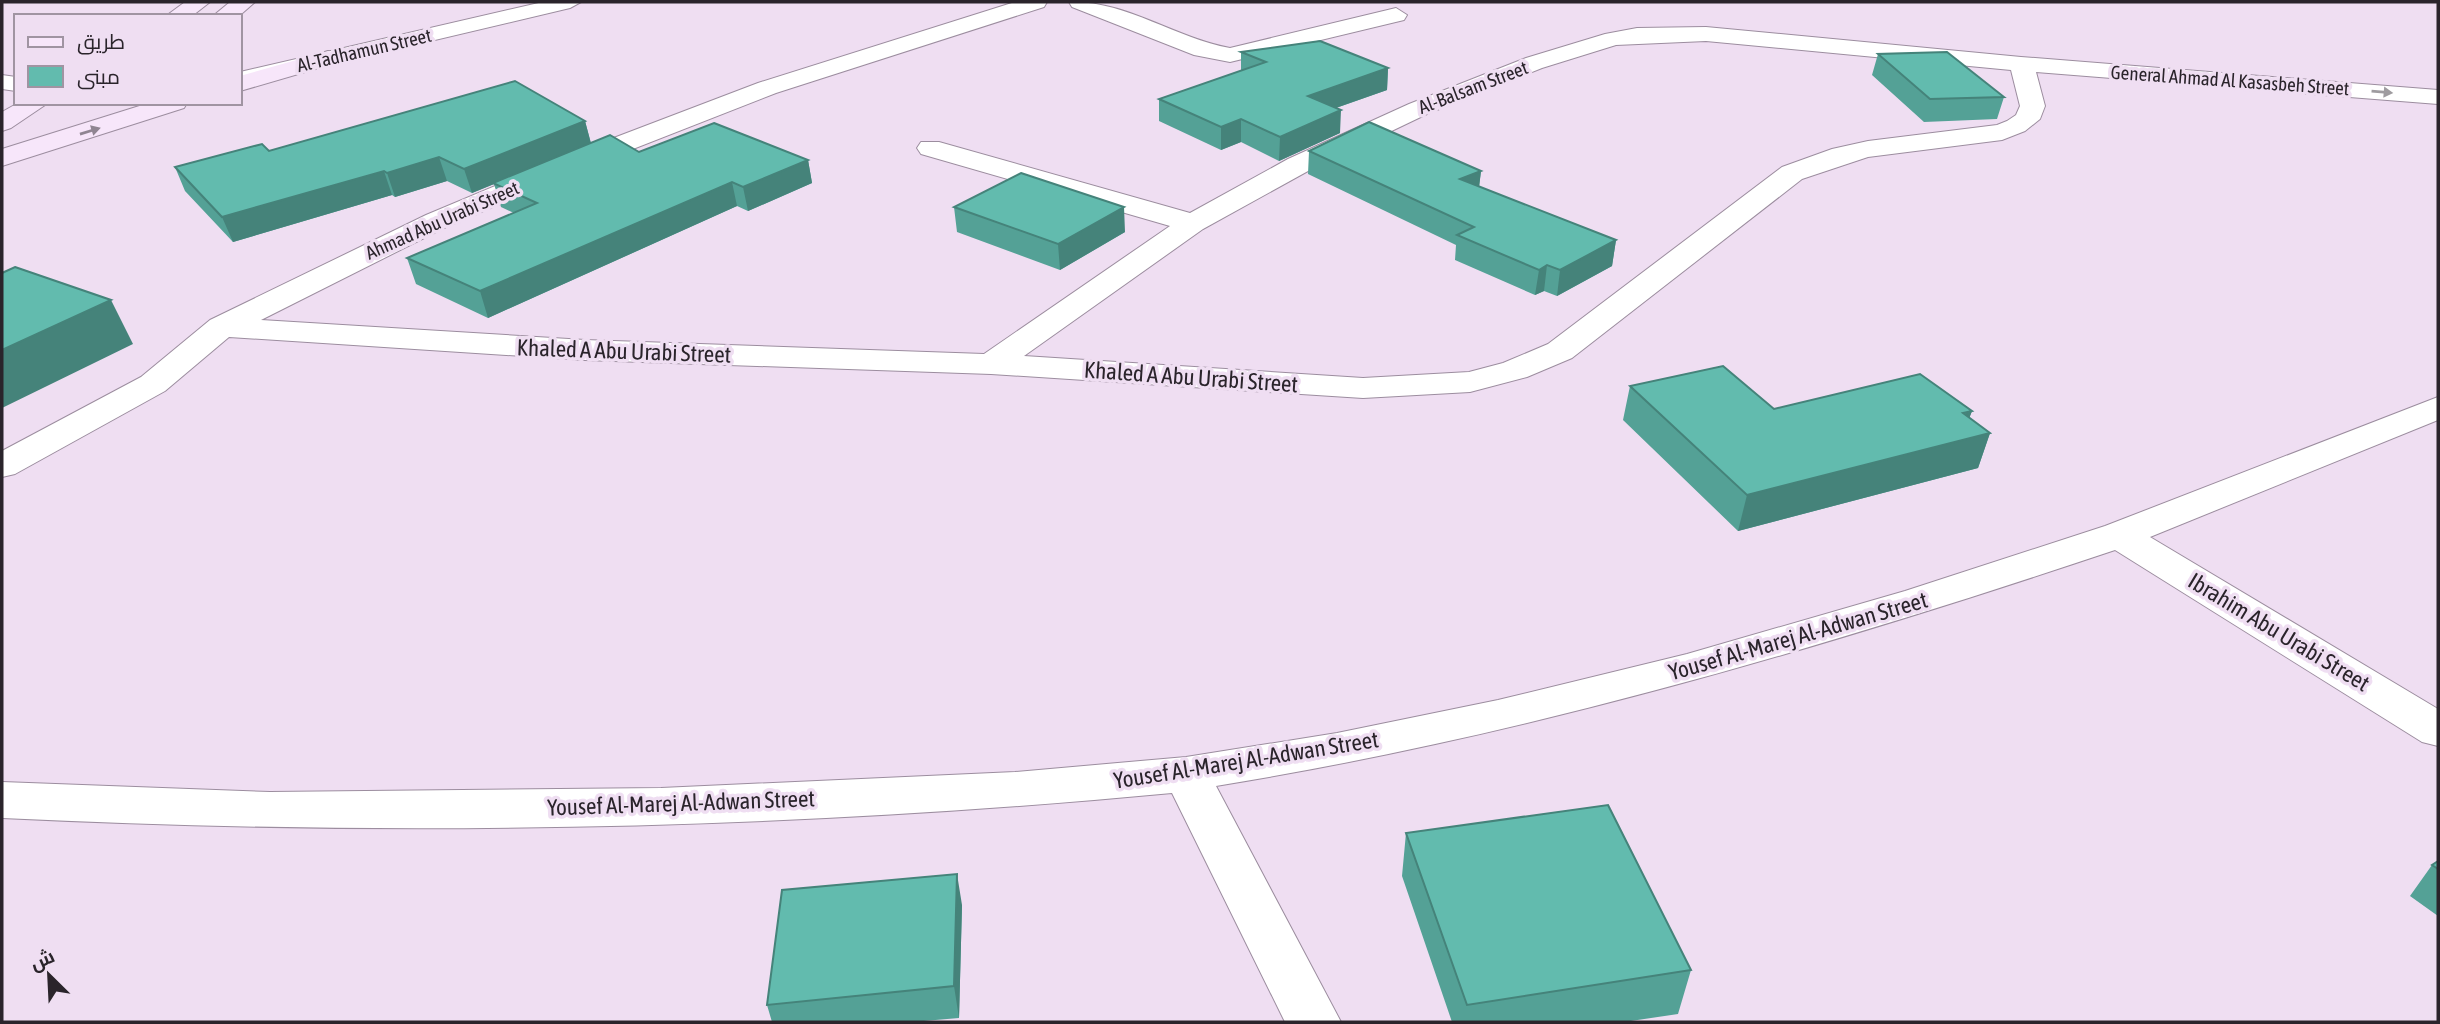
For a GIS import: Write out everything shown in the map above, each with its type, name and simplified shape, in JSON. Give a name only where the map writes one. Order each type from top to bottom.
[{"type":"street","points":[[180,14],[199,2]]},
{"type":"street","points":[[227,14],[244,2]]},
{"type":"street","name":"Al-Tadhamun Street","points":[[242,79],[570,2]]},
{"type":"street","name":"Ahmad Abu Urabi Street","points":[[2,466],[153,384],[221,327],[436,221],[681,120],[825,67],[1035,2]]},
{"type":"street","points":[[1080,2],[1202,50],[1230,55],[1396,15]]},
{"type":"street","name":"Al-Tadhamun Street","points":[[242,64],[487,20]]},
{"type":"street","name":"Al-Balsam Street","points":[[991,364],[1193,223],[1298,165],[1418,108],[1560,54],[1637,35],[1706,34],[2021,64]]},
{"type":"street","points":[[242,83],[328,58]]},
{"type":"street","name":"Khaled A Abu Urabi Street","points":[[221,327],[584,350],[991,364],[1363,388],[1470,382],[1515,370],[1560,351],[1792,173],[1814,162],[1902,145],[2002,132],[2024,124],[2032,113],[2034,100],[2021,64]]},
{"type":"street","name":"General Ahmad Al Kasasbeh Street","points":[[2021,64],[2438,97]]},
{"type":"street","points":[[2,123],[33,105]]},
{"type":"street","points":[[2,157],[88,105]]},
{"type":"street","points":[[2,157],[170,105]]},
{"type":"street","points":[[930,148],[1193,223]]},
{"type":"street","name":"Yousef Al-Marej Al-Adwan Street","points":[[2,800],[270,810],[661,806],[1015,790],[1186,774],[1337,750],[1498,716],[1689,669],[1920,601],[2119,535],[2438,408]]},
{"type":"street","name":"Ibrahim Abu Urabi Street","points":[[2119,535],[2438,730]]},
{"type":"street","points":[[1186,774],[1313,1022]]},
{"type":"building","points":[[1320,41],[1388,68],[1308,96],[1341,110],[1280,137],[1241,119],[1221,127],[1159,99],[1266,62],[1241,52]]},
{"type":"building","points":[[1947,52],[2004,97],[1930,99],[1878,54]]},
{"type":"building","points":[[515,81],[585,121],[464,169],[439,157],[222,217],[175,167],[262,144],[269,151]]},
{"type":"building","points":[[1369,122],[1481,171],[1460,179],[1616,240],[1560,270],[1547,265],[1539,270],[1457,235],[1474,227],[1309,151]]},
{"type":"building","points":[[714,123],[808,160],[743,187],[732,182],[480,291],[407,258],[537,203],[493,183],[610,135],[639,152]]},
{"type":"building","points":[[1021,173],[1124,207],[1058,244],[954,207]]},
{"type":"building","points":[[15,267],[111,300],[2,350],[2,273]]},
{"type":"building","points":[[1723,366],[1774,409],[1920,374],[1972,411],[1963,413],[1990,433],[1747,495],[1630,386]]},
{"type":"building","points":[[1608,805],[1691,970],[1467,1005],[1406,833]]},
{"type":"building","points":[[957,874],[954,986],[767,1005],[782,890]]}]
